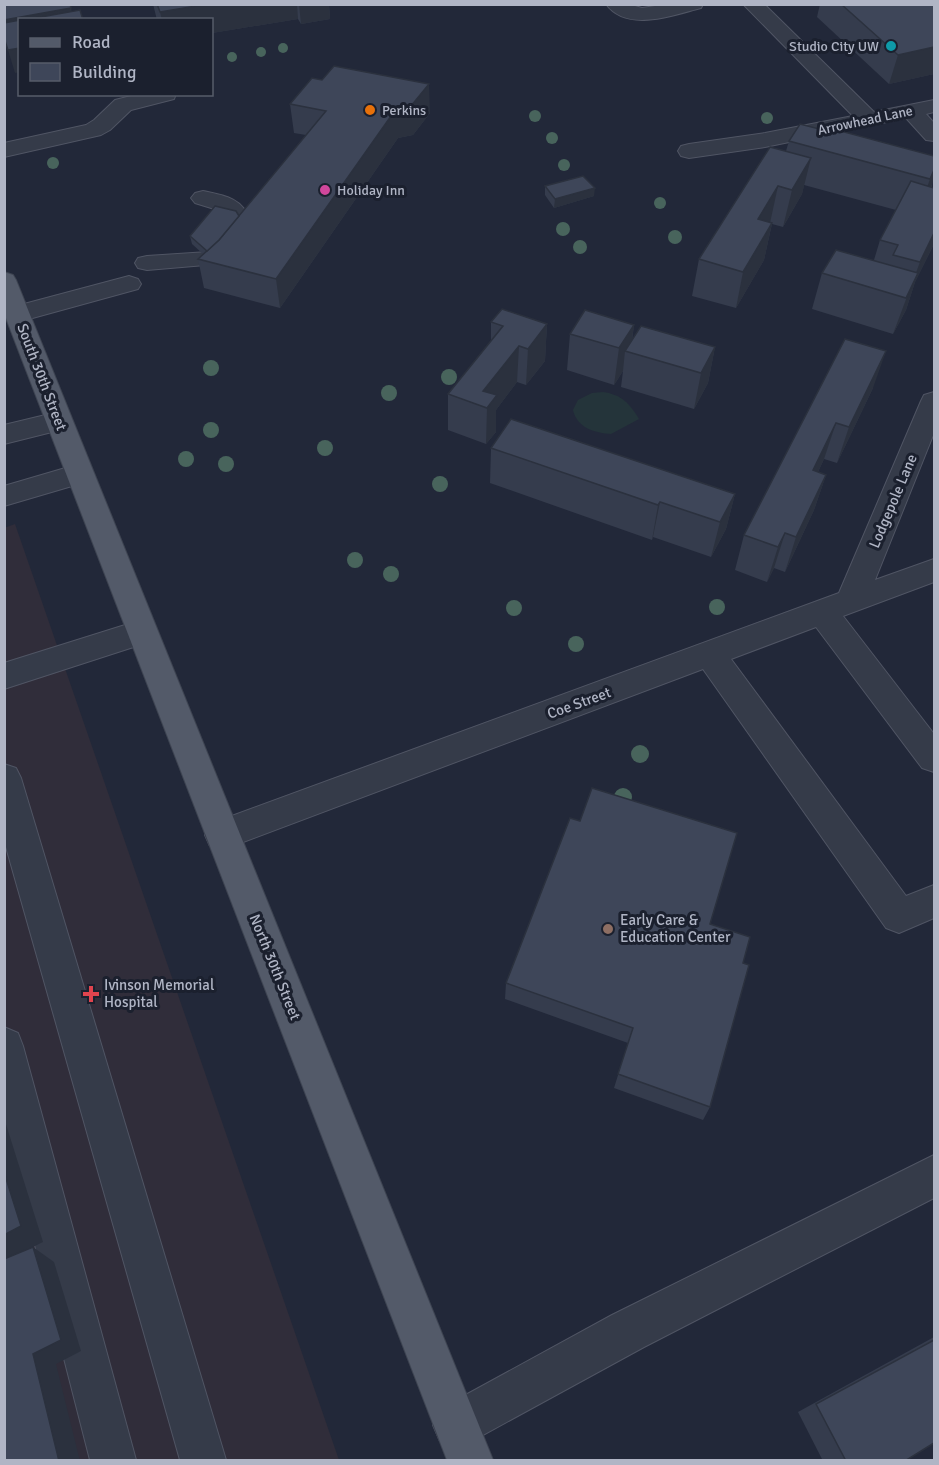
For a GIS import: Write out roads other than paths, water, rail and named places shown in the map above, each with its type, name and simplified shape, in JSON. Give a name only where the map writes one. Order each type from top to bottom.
[{"type":"main road","name":"South 30th Street","points":[[4,280],[79,474]]},
{"type":"main road","name":"North 30th Street","points":[[79,474],[463,1443]]},
{"type":"street","points":[[615,4],[629,14],[644,14],[694,4]]},
{"type":"street","points":[[752,4],[869,119]]},
{"type":"street","points":[[4,150],[93,130],[102,125],[123,105],[158,96]]},
{"type":"street","name":"Arrowhead Lane","points":[[689,151],[765,140],[934,106]]},
{"type":"street","points":[[910,111],[934,135]]},
{"type":"street","points":[[203,198],[231,207],[237,220]]},
{"type":"street","points":[[147,263],[207,259]]},
{"type":"street","points":[[18,314],[129,284]]},
{"type":"street","name":"Lodgepole Lane","points":[[836,607],[934,401]]},
{"type":"street","points":[[4,435],[58,421]]},
{"type":"street","points":[[4,496],[79,474]]},
{"type":"street","name":"Coe Street","points":[[222,835],[934,570]]},
{"type":"street","points":[[836,607],[934,758]]},
{"type":"street","points":[[4,676],[141,632]]},
{"type":"street","points":[[710,654],[899,916],[934,901]]},
{"type":"street","points":[[4,778],[203,1461]]},
{"type":"street","points":[[4,1046],[112,1461]]},
{"type":"street","points":[[463,1443],[628,1331],[934,1176]]},
{"type":"place","name":"Studio City UW","points":[[891,46]]},
{"type":"place","name":"Perkins","points":[[370,110]]},
{"type":"place","name":"Holiday Inn","points":[[325,190]]},
{"type":"place","name":"Early Care & Education Center","points":[[608,929]]},
{"type":"place","name":"Ivinson Memorial Hospital","points":[[91,994]]}]
